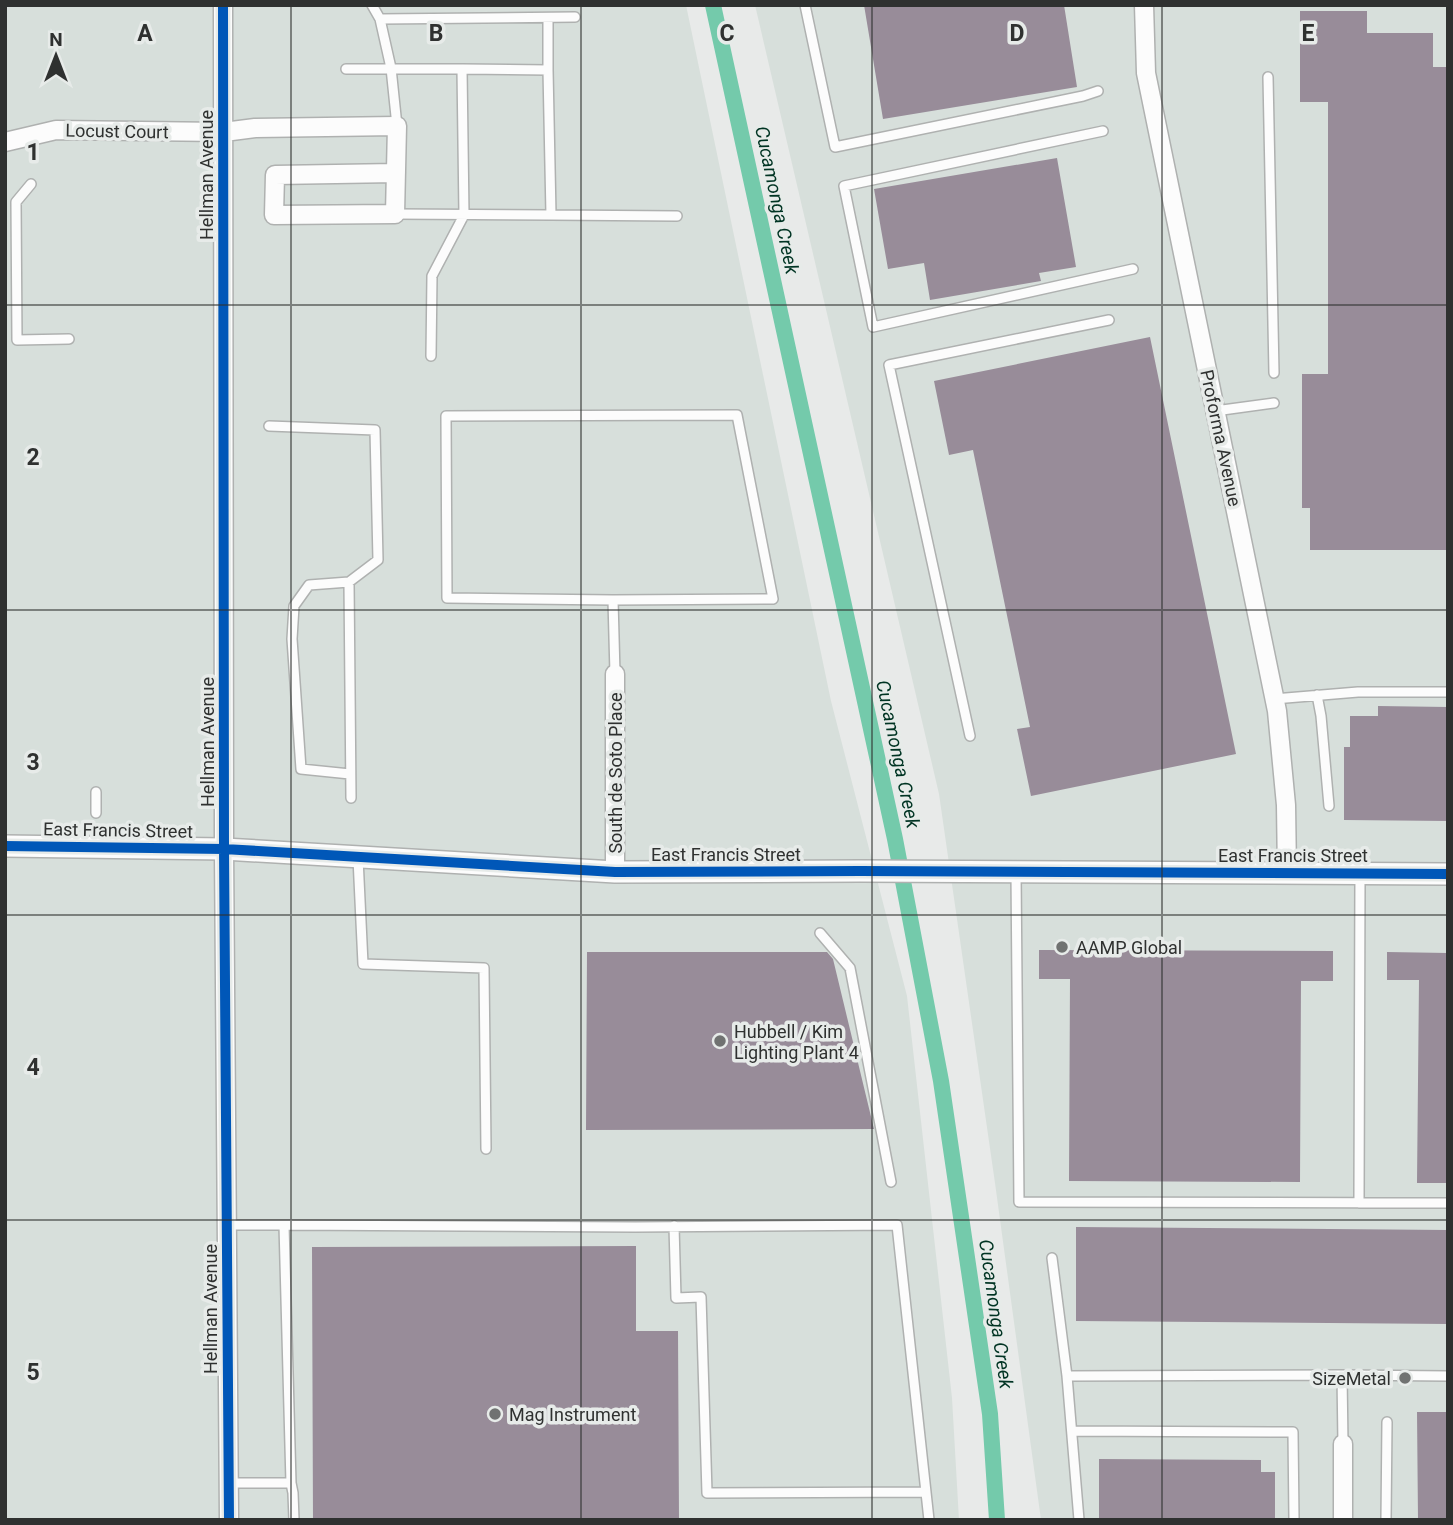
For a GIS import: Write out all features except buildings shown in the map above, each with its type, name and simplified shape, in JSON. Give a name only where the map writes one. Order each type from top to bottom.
[{"type":"street","name":"Hellman Avenue","points":[[223,5],[229,1520]]},
{"type":"street","name":"Proforma Avenue","points":[[1144,5],[1146,74],[1277,711],[1286,805],[1287,873]]},
{"type":"street","name":"Locust Court","points":[[5,142],[56,130],[224,132],[255,128],[397,126]]},
{"type":"street","points":[[396,173],[275,175],[274,215],[394,214],[396,173],[397,126]]},
{"type":"street","name":"South de Soto Place","points":[[615,674],[615,872]]},
{"type":"street","name":"East Francis Street","points":[[5,846],[225,849],[615,872],[1448,874]]},
{"type":"street","points":[[1343,1444],[1343,1520]]},
{"type":"lane","points":[[372,5],[380,19],[391,68],[397,126]]},
{"type":"lane","points":[[805,5],[835,147],[1098,91]]},
{"type":"lane","points":[[548,18],[551,215]]},
{"type":"lane","points":[[380,19],[575,18]]},
{"type":"lane","points":[[346,69],[548,70]]},
{"type":"lane","points":[[431,356],[432,276],[464,215],[462,69]]},
{"type":"lane","points":[[1268,77],[1274,373]]},
{"type":"lane","points":[[1103,131],[844,186],[873,327],[1133,269]]},
{"type":"lane","points":[[31,184],[16,202],[17,340],[69,339]]},
{"type":"lane","points":[[394,214],[677,216]]},
{"type":"lane","points":[[971,736],[889,365],[1109,320]]},
{"type":"lane","points":[[1215,411],[1274,403]]},
{"type":"lane","points":[[737,415],[773,599],[613,600],[447,598],[446,416],[737,415]]},
{"type":"lane","points":[[269,426],[375,430],[378,560],[349,582],[309,585],[294,606],[292,639],[301,769],[351,774]]},
{"type":"lane","points":[[349,582],[351,797]]},
{"type":"lane","points":[[613,600],[615,674]]},
{"type":"lane","points":[[1274,699],[1358,692],[1448,692]]},
{"type":"lane","points":[[1317,695],[1329,806]]},
{"type":"lane","points":[[96,792],[96,813]]},
{"type":"lane","points":[[358,857],[363,964],[484,968],[486,1149]]},
{"type":"lane","points":[[1016,872],[1019,1202],[1448,1203]]},
{"type":"lane","points":[[1359,1203],[1360,873]]},
{"type":"lane","points":[[820,933],[850,968],[891,1182]]},
{"type":"lane","points":[[227,1225],[897,1224],[929,1520]]},
{"type":"lane","points":[[284,1225],[293,1520]]},
{"type":"lane","points":[[674,1226],[676,1298],[701,1297],[707,1493],[926,1492]]},
{"type":"lane","points":[[1052,1258],[1067,1376],[1079,1520]]},
{"type":"lane","points":[[1067,1376],[1448,1376]]},
{"type":"lane","points":[[1342,1376],[1343,1444]]},
{"type":"lane","points":[[1386,1520],[1387,1422]]},
{"type":"lane","points":[[1072,1430],[1293,1432],[1294,1520]]},
{"type":"lane","points":[[229,1483],[290,1483]]},
{"type":"shaded area","points":[[5,5],[686,5],[831,701],[907,996],[952,1398],[959,1520],[5,1520]]},
{"type":"shaded area","points":[[755,5],[1448,5],[1448,1520],[1041,1520],[939,794]]},
{"type":"waterway","name":"Cucamonga Creek","points":[[713,5],[895,839],[941,1081],[990,1414],[997,1520]]},
{"type":"cycle path","points":[[223,5],[224,849],[229,1520]]},
{"type":"cycle path","points":[[5,846],[224,849],[615,872],[1448,874]]},
{"type":"place","name":"AAMP Global","points":[[1062,947]]},
{"type":"place","name":"Hubbell / Kim Lighting Plant 4","points":[[720,1041]]},
{"type":"place","name":"SizeMetal","points":[[1405,1378]]},
{"type":"place","name":"Mag Instrument","points":[[495,1414]]}]
